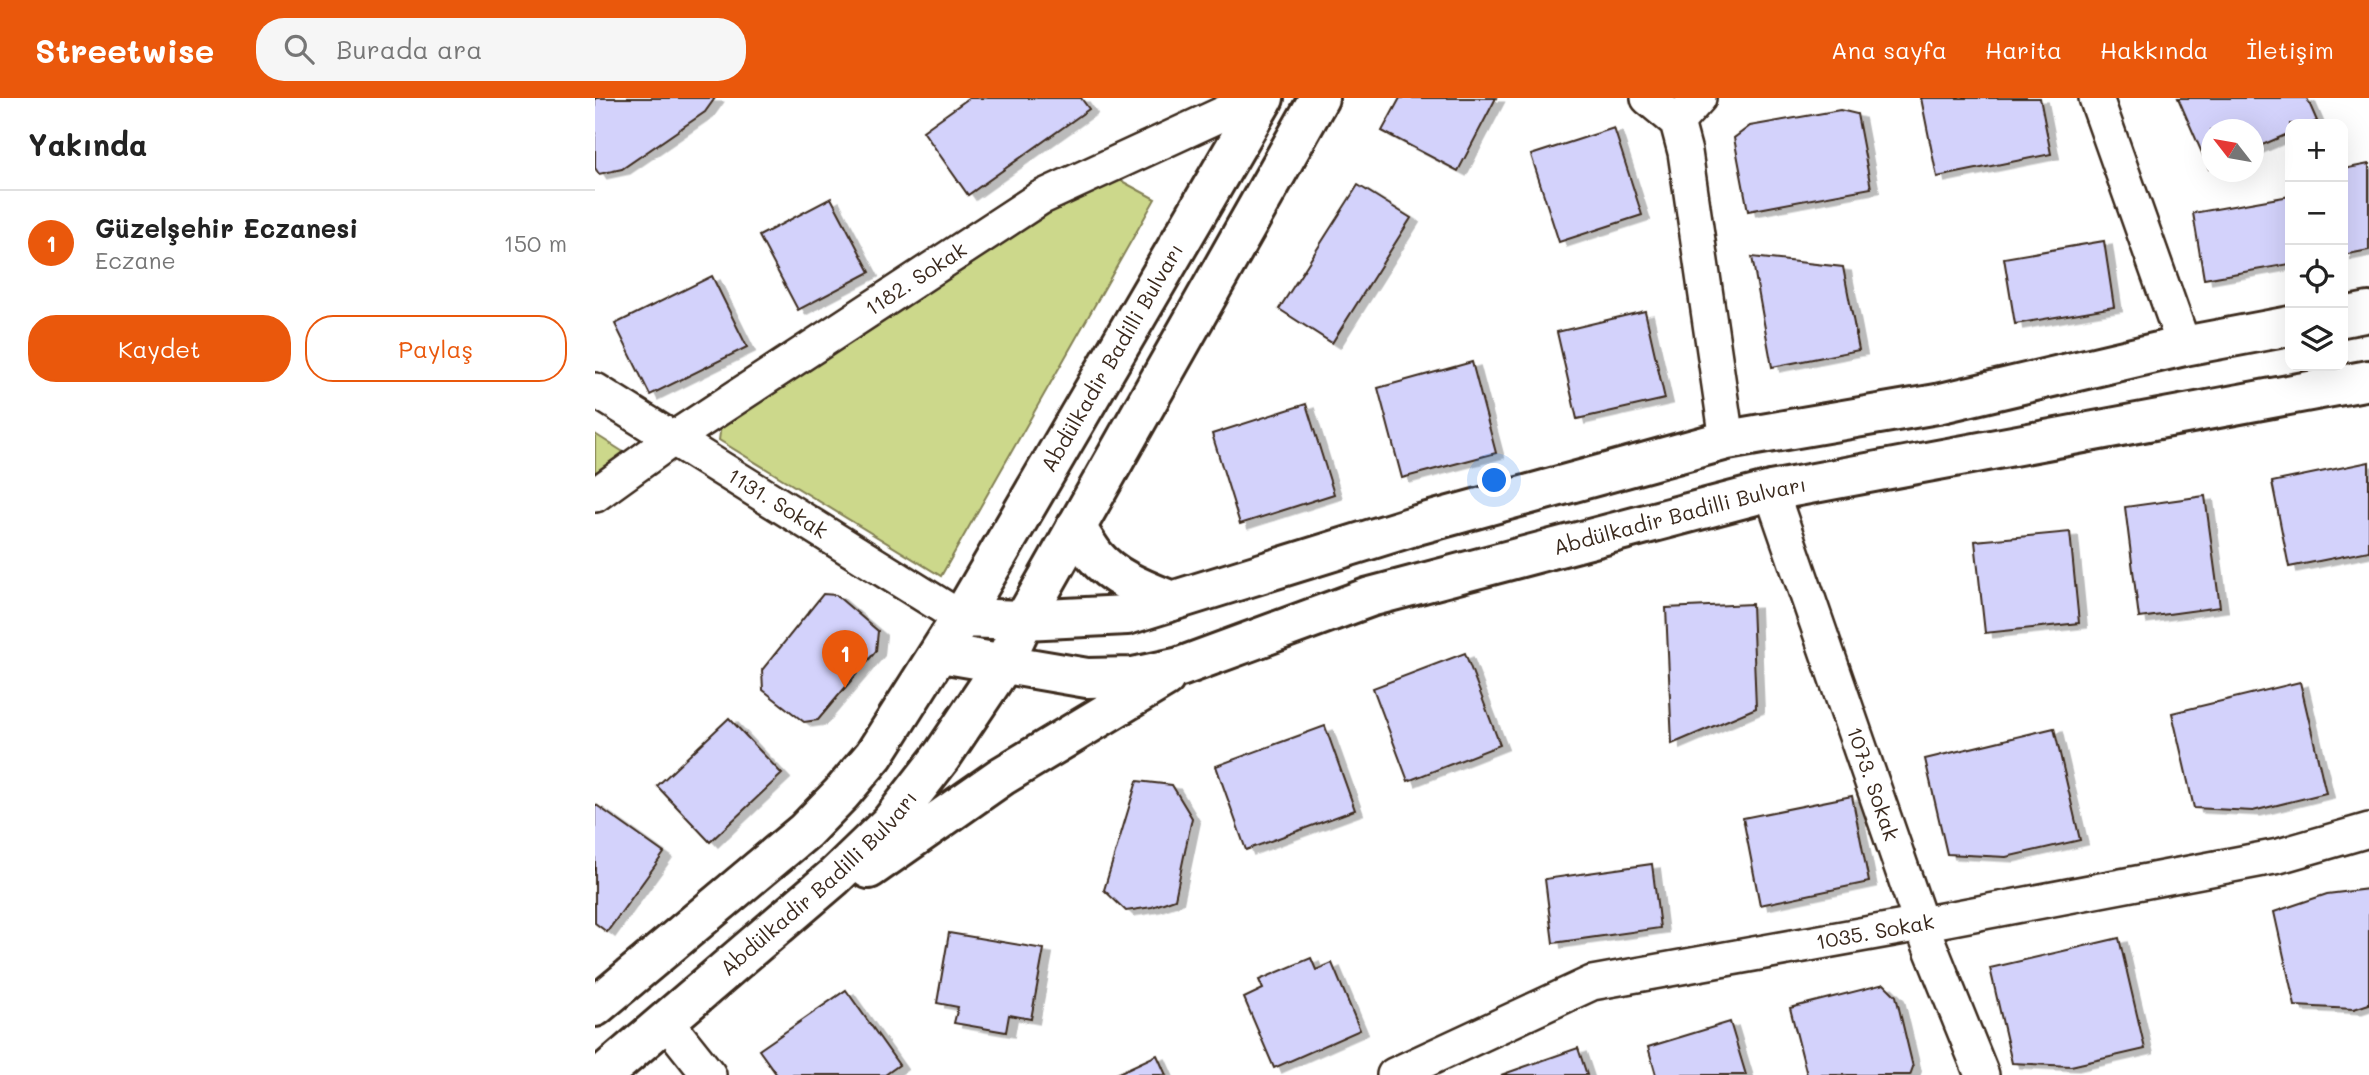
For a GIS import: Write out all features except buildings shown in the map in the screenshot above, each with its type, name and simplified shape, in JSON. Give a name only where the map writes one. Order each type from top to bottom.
[{"type":"main road","name":"Abdülkadir Badilli Bulvarı","points":[[602,991],[805,831],[874,755],[941,653],[1264,98]]},
{"type":"main road","name":"Abdülkadir Badilli Bulvarı","points":[[603,1075],[834,877],[890,823],[942,756],[1003,664],[1024,620],[1319,98]]},
{"type":"main road","points":[[2348,316],[2369,312]]},
{"type":"main road","points":[[961,618],[1024,620],[1127,615],[1417,525],[1727,440],[1937,404],[2184,346],[2285,328]]},
{"type":"main road","name":"Abdülkadir Badilli Bulvarı","points":[[941,653],[1087,678],[1133,677],[1187,665],[1370,597],[1771,491],[2369,380]]},
{"type":"main road","points":[[1076,527],[1096,557],[1115,574],[1139,588],[1173,601]]},
{"type":"main road","points":[[732,964],[1002,776],[1187,665]]},
{"type":"street","name":"1182. Sokak","points":[[595,495],[674,438],[1040,198],[1257,98]]},
{"type":"street","points":[[1648,98],[1688,110],[1685,152],[1727,440]]},
{"type":"street","points":[[2096,98],[2184,346]]},
{"type":"street","name":"1131. Sokak","points":[[595,390],[961,618]]},
{"type":"street","name":"1073. Sokak","points":[[1771,491],[1921,924],[1982,1075]]},
{"type":"street","name":"1035. Sokak","points":[[1394,1075],[1592,983],[2279,856],[2369,831]]},
{"type":"street","points":[[666,1021],[709,1075]]},
{"type":"green space","points":[[1105,172],[1155,199],[941,576],[719,440],[725,394]]},
{"type":"green space","points":[[595,434],[625,453],[595,474]]},
{"type":"place","name":"Güzelşehir Eczanesi","points":[[845,688]]}]
